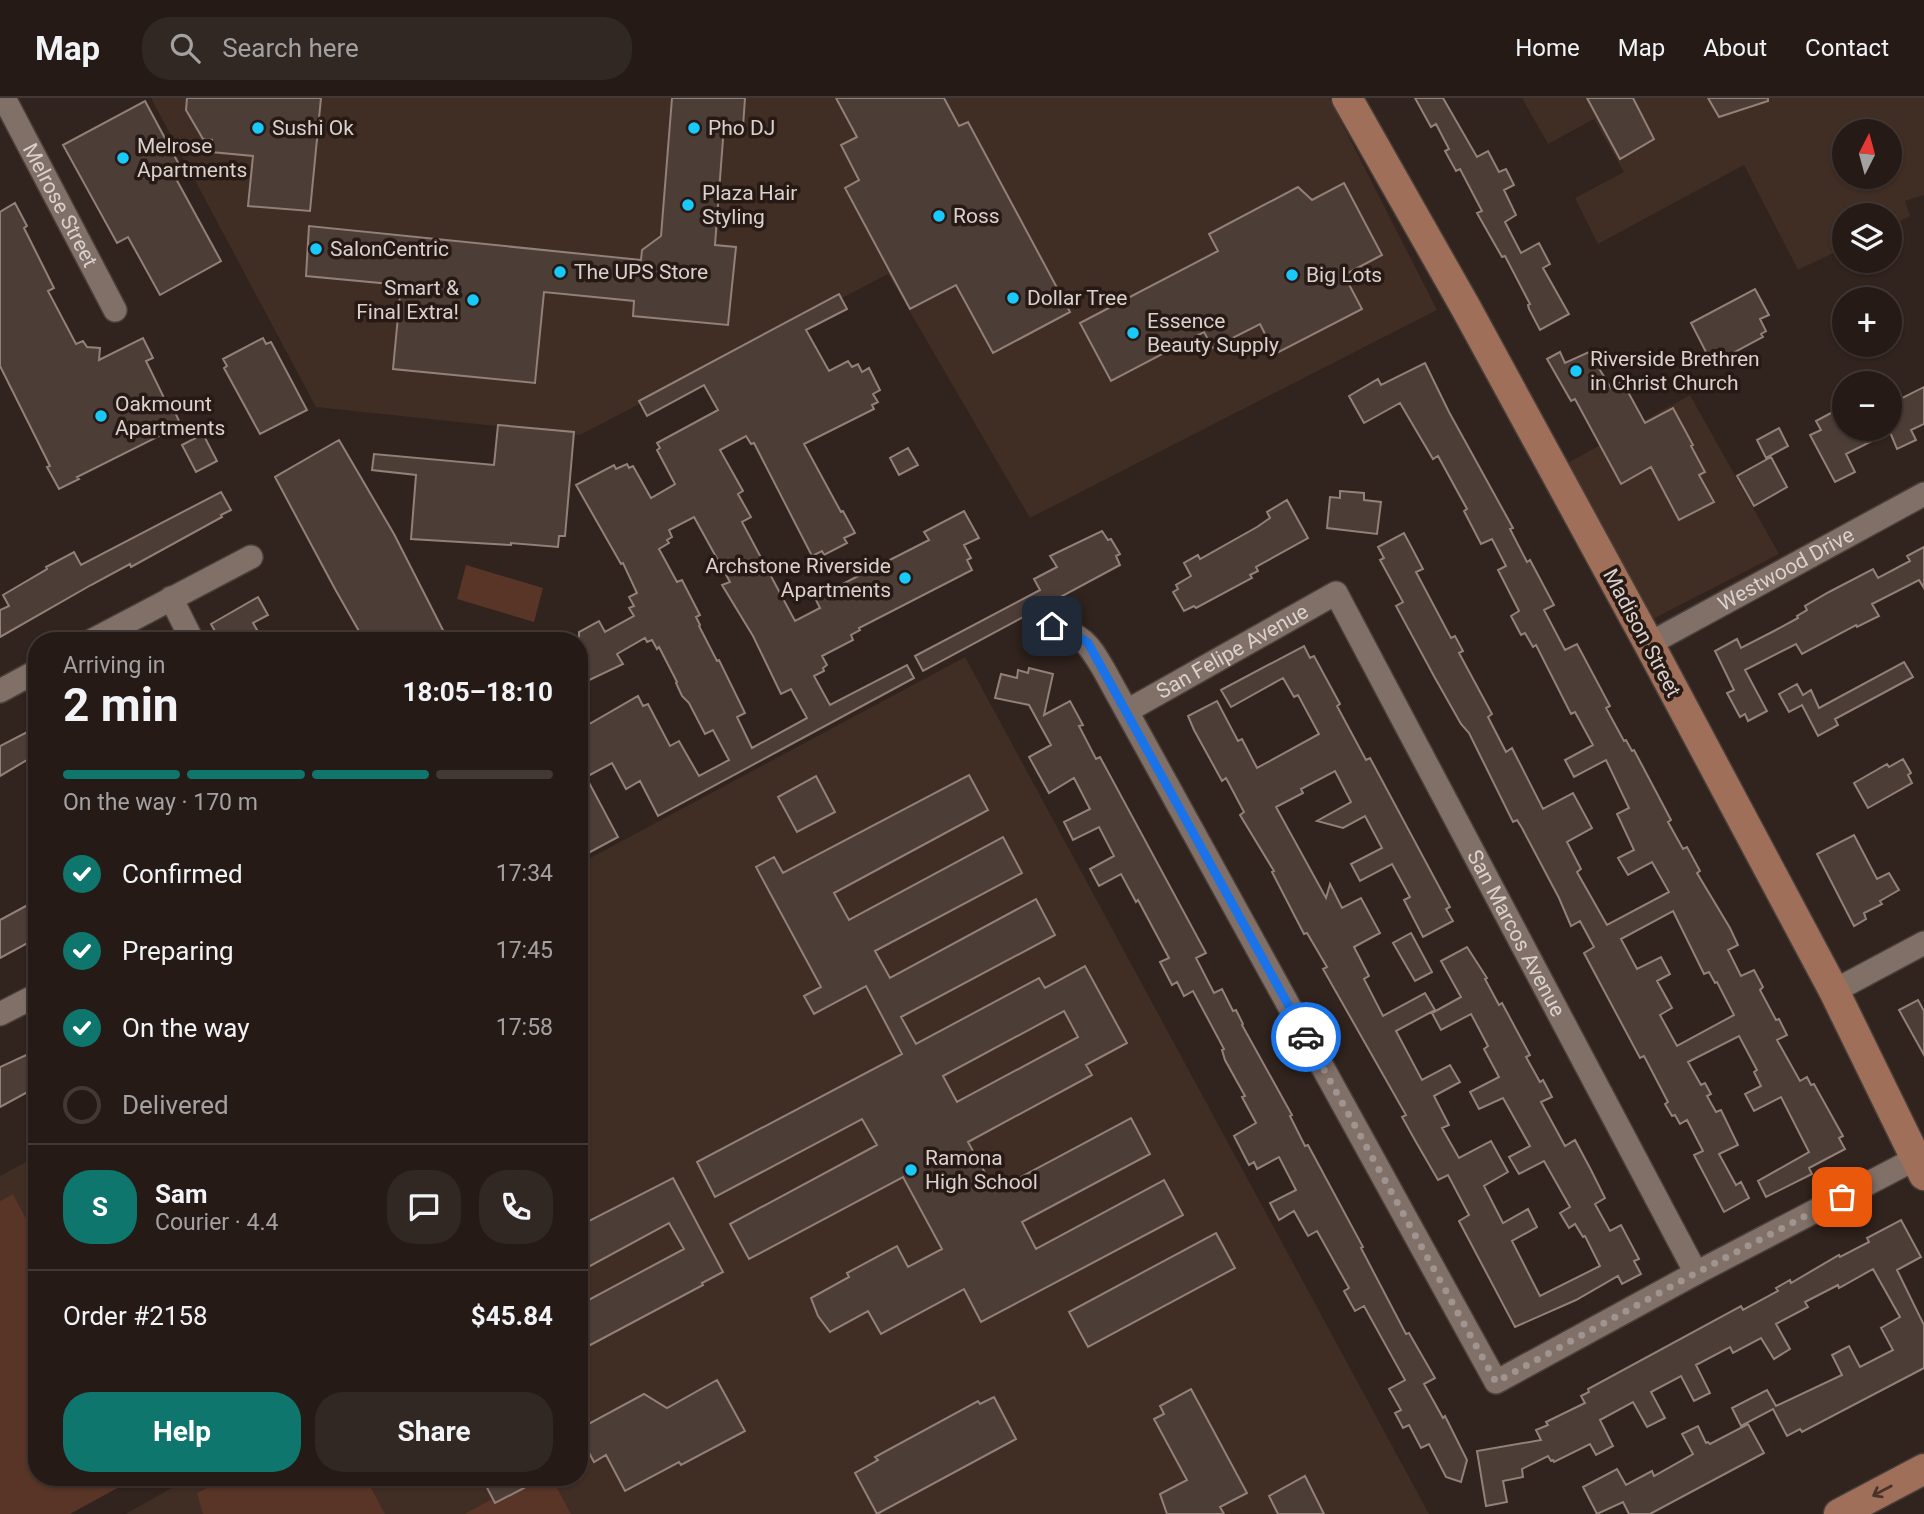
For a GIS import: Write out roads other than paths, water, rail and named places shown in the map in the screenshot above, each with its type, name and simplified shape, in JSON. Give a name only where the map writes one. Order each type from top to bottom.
[{"type":"main road","name":"Madison Street","points":[[1347,98],[1466,308],[1649,644],[1834,991],[1920,1167]]},
{"type":"main road","points":[[1839,1514],[1924,1469]]},
{"type":"street","name":"Melrose Street","points":[[5,98],[115,310]]},
{"type":"street","name":"Westwood Drive","points":[[1649,644],[1924,494]]},
{"type":"street","points":[[108,632],[251,557]]},
{"type":"street","name":"San Felipe Avenue","points":[[1127,711],[1336,593]]},
{"type":"street","name":"San Marcos Avenue","points":[[1336,593],[1696,1273]]},
{"type":"street","points":[[171,598],[188,632]]},
{"type":"street","points":[[1052,626],[1073,633],[1088,643],[1496,1382],[1696,1273],[1920,1167]]},
{"type":"street","points":[[0,691],[28,676]]},
{"type":"street","points":[[1834,991],[1924,943]]},
{"type":"street","points":[[0,1014],[28,1000]]},
{"type":"place","name":"Sushi Ok","points":[[258,128]]},
{"type":"place","name":"Pho DJ","points":[[694,128]]},
{"type":"place","name":"Melrose Apartments","points":[[123,158]]},
{"type":"place","name":"Plaza Hair Styling","points":[[688,205]]},
{"type":"place","name":"Ross","points":[[939,216]]},
{"type":"place","name":"SalonCentric","points":[[316,249]]},
{"type":"place","name":"The UPS Store","points":[[560,272]]},
{"type":"place","name":"Big Lots","points":[[1292,275]]},
{"type":"place","name":"Dollar Tree","points":[[1013,298]]},
{"type":"place","name":"Smart & Final Extra!","points":[[473,300]]},
{"type":"place","name":"Essence Beauty Supply","points":[[1133,333]]},
{"type":"place","name":"Riverside Brethren in Christ Church","points":[[1576,371]]},
{"type":"place","name":"Oakmount Apartments","points":[[101,416]]},
{"type":"place","name":"Archstone Riverside Apartments","points":[[905,578]]},
{"type":"place","name":"Ramona High School","points":[[911,1170]]}]
